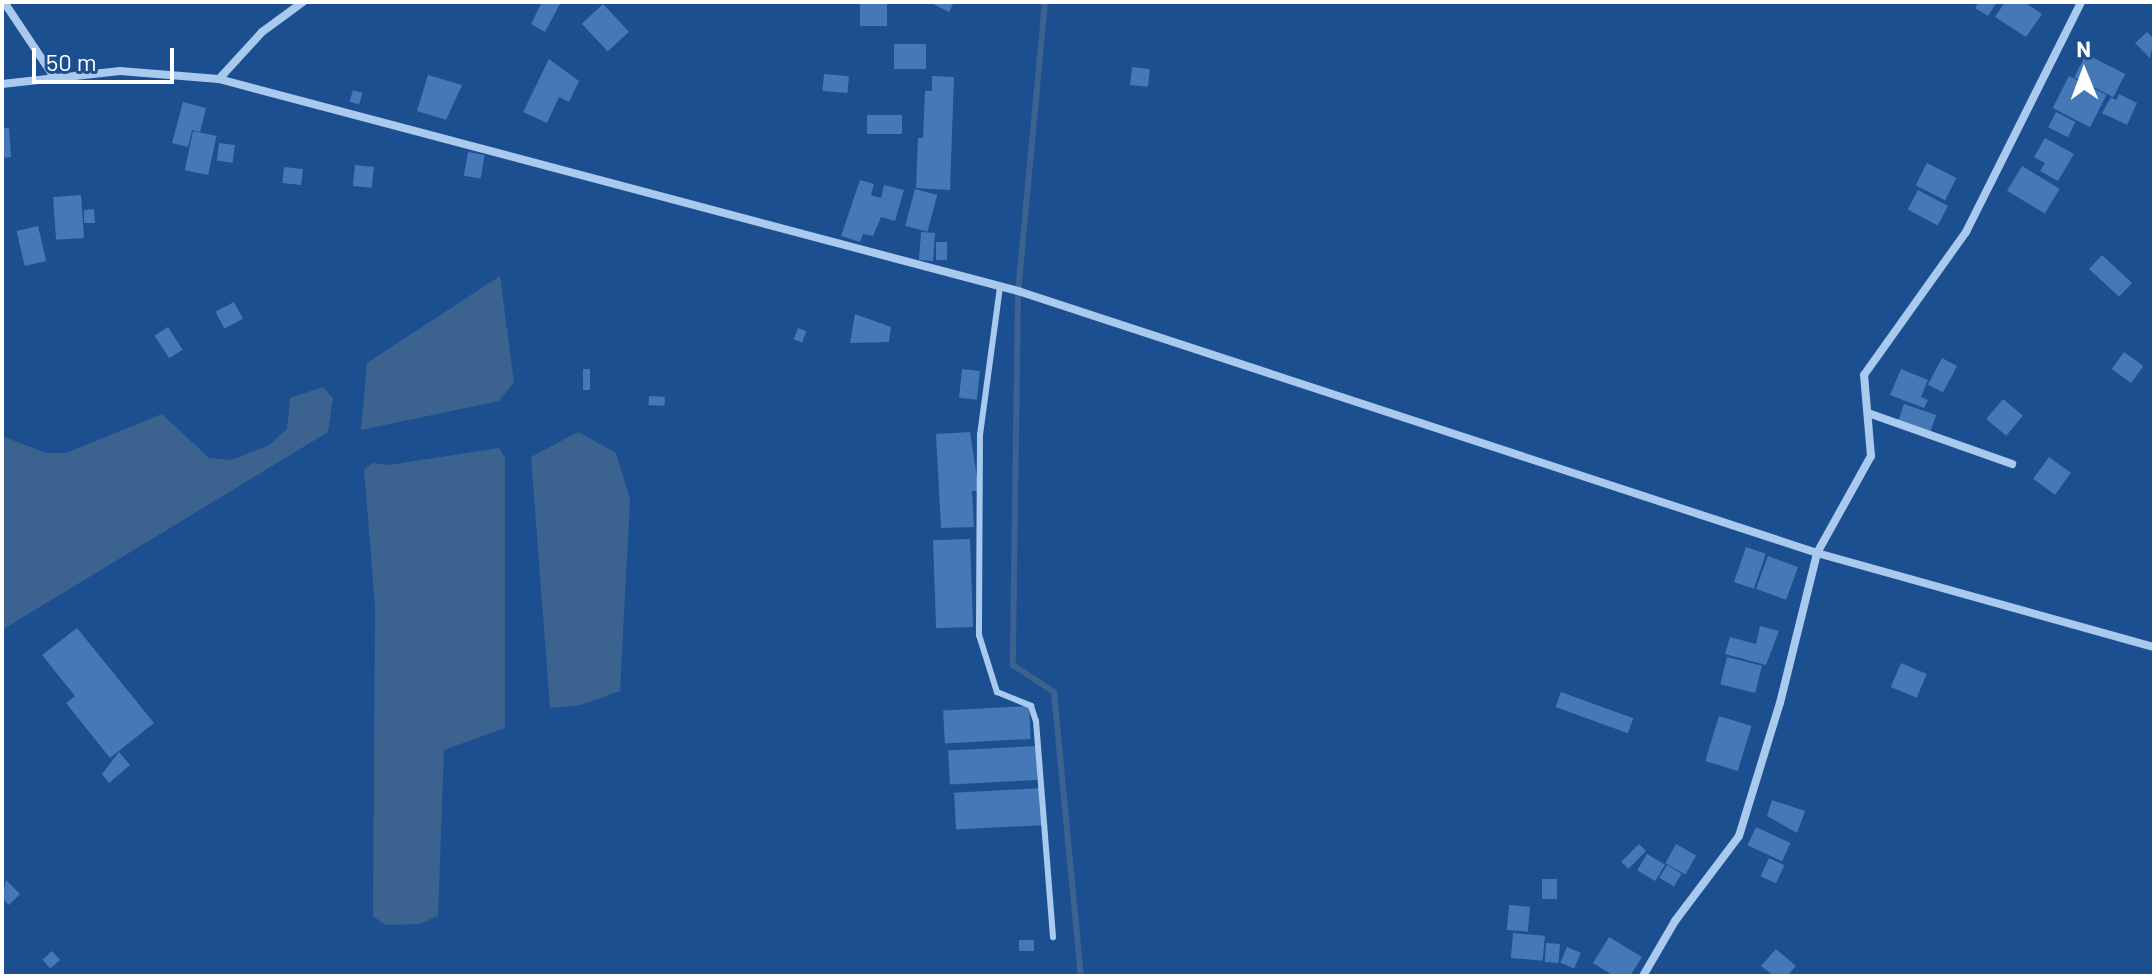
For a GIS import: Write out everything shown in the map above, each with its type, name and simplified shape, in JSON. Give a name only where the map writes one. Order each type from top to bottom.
[{"type":"street","points":[[4,2],[54,77]]},
{"type":"street","points":[[219,79],[262,32],[303,2]]},
{"type":"street","points":[[1643,976],[1675,921],[1739,836],[1780,703],[1817,553],[1871,456],[1868,413],[1861,391],[1864,375],[1966,232],[2081,2]]},
{"type":"street","points":[[2,84],[54,77],[163,71],[219,79],[1000,287],[1817,553],[2154,647]]},
{"type":"street","points":[[1868,413],[2012,464]]},
{"type":"lane","points":[[1000,287],[980,434],[979,635],[997,692],[1031,706],[1036,721],[1053,937]]},
{"type":"water","points":[[500,276],[514,382],[499,401],[361,430],[367,363]]},
{"type":"water","points":[[323,387],[333,398],[328,432],[2,630],[2,436],[46,453],[66,453],[162,414],[209,458],[231,460],[269,445],[287,429],[290,398]]},
{"type":"water","points":[[578,432],[616,453],[630,499],[620,691],[581,705],[550,708],[531,457]]},
{"type":"water","points":[[499,448],[505,458],[505,728],[444,750],[438,916],[419,924],[385,925],[373,916],[375,606],[364,469],[373,463],[389,465]]},
{"type":"building","points":[[542,2],[561,2],[545,32],[531,24]]},
{"type":"building","points":[[860,2],[887,2],[887,26],[860,26]]},
{"type":"building","points":[[929,2],[954,2],[949,12]]},
{"type":"building","points":[[1979,2],[1997,2],[1988,16],[1975,8]]},
{"type":"building","points":[[2005,2],[2024,2],[2042,14],[2026,37],[1995,17]]},
{"type":"building","points":[[603,4],[629,32],[608,52],[582,24]]},
{"type":"building","points":[[2147,32],[2154,39],[2150,58],[2135,43]]},
{"type":"building","points":[[894,44],[926,44],[926,69],[894,69]]},
{"type":"building","points":[[2086,54],[2125,74],[2113,97],[2074,77]]},
{"type":"building","points":[[549,59],[579,81],[569,102],[559,97],[547,123],[523,112]]},
{"type":"building","points":[[1132,67],[1150,69],[1148,87],[1130,85]]},
{"type":"building","points":[[824,74],[849,76],[847,93],[823,91]]},
{"type":"building","points":[[428,75],[462,85],[446,120],[417,111]]},
{"type":"building","points":[[932,76],[954,77],[950,190],[916,188],[918,138],[923,138],[925,91],[932,91]]},
{"type":"building","points":[[2069,76],[2106,95],[2090,127],[2053,108]]},
{"type":"building","points":[[353,90],[363,93],[359,104],[349,101]]},
{"type":"building","points":[[2119,94],[2137,103],[2127,125],[2102,113],[2111,97],[2116,100]]},
{"type":"building","points":[[183,102],[206,108],[200,132],[192,130],[188,147],[172,143]]},
{"type":"building","points":[[2056,112],[2076,122],[2068,137],[2048,127]]},
{"type":"building","points":[[867,115],[902,115],[902,134],[867,134]]},
{"type":"building","points":[[2,128],[9,128],[11,157],[2,158]]},
{"type":"building","points":[[193,131],[216,136],[208,175],[185,170]]},
{"type":"building","points":[[2045,138],[2074,154],[2058,181],[2040,171],[2045,163],[2034,157]]},
{"type":"building","points":[[219,143],[235,145],[233,163],[217,161]]},
{"type":"building","points":[[468,152],[485,155],[481,179],[464,176]]},
{"type":"building","points":[[1927,163],[1956,178],[1945,200],[1916,185]]},
{"type":"building","points":[[355,165],[374,167],[372,188],[353,186]]},
{"type":"building","points":[[2022,166],[2060,189],[2045,214],[2007,191]]},
{"type":"building","points":[[284,167],[303,169],[301,185],[282,183]]},
{"type":"building","points":[[860,180],[874,184],[871,195],[881,198],[884,185],[904,190],[895,221],[881,217],[873,236],[863,234],[860,242],[841,236]]},
{"type":"building","points":[[915,189],[937,195],[927,232],[905,226]]},
{"type":"building","points":[[1918,190],[1948,206],[1938,225],[1908,209]]},
{"type":"building","points":[[81,195],[84,238],[56,240],[53,197]]},
{"type":"building","points":[[94,209],[95,223],[84,223],[84,210]]},
{"type":"building","points":[[38,226],[46,261],[25,266],[17,231]]},
{"type":"building","points":[[921,232],[935,233],[933,261],[919,260]]},
{"type":"building","points":[[936,242],[947,242],[947,260],[936,260]]},
{"type":"building","points":[[2102,255],[2132,283],[2119,297],[2089,269]]},
{"type":"building","points":[[234,302],[243,319],[224,329],[215,312]]},
{"type":"building","points":[[855,314],[891,327],[889,342],[850,343]]},
{"type":"building","points":[[168,327],[183,350],[169,358],[155,336]]},
{"type":"building","points":[[798,328],[806,331],[802,342],[794,339]]},
{"type":"building","points":[[2124,352],[2143,366],[2131,383],[2112,369]]},
{"type":"building","points":[[1942,358],[1957,366],[1943,392],[1928,384]]},
{"type":"building","points":[[583,369],[590,369],[590,390],[583,390]]},
{"type":"building","points":[[962,369],[980,371],[977,400],[959,398]]},
{"type":"building","points":[[1901,369],[1928,380],[1921,397],[1928,400],[1924,408],[1890,395]]},
{"type":"building","points":[[649,396],[665,397],[664,406],[648,405]]},
{"type":"building","points":[[2003,399],[2023,416],[2006,436],[1986,419]]},
{"type":"building","points":[[1904,404],[1936,415],[1930,432],[1898,421]]},
{"type":"building","points":[[970,432],[979,491],[972,491],[974,527],[941,528],[936,434]]},
{"type":"building","points":[[2049,457],[2071,473],[2055,495],[2033,479]]},
{"type":"building","points":[[970,539],[973,627],[936,628],[933,540]]},
{"type":"building","points":[[1746,547],[1766,554],[1754,589],[1734,582]]},
{"type":"building","points":[[1768,556],[1798,567],[1786,600],[1756,589]]},
{"type":"building","points":[[1760,626],[1779,631],[1766,665],[1725,654],[1730,637],[1756,644]]},
{"type":"building","points":[[77,628],[154,723],[110,758],[66,703],[75,696],[42,655]]},
{"type":"building","points":[[1727,657],[1762,666],[1755,693],[1720,684]]},
{"type":"building","points":[[1901,663],[1927,674],[1917,698],[1891,687]]},
{"type":"building","points":[[1561,692],[1633,718],[1628,733],[1556,707]]},
{"type":"building","points":[[1029,706],[1031,739],[945,743],[943,711]]},
{"type":"building","points":[[1719,716],[1752,726],[1738,771],[1705,761]]},
{"type":"building","points":[[1036,746],[1038,780],[950,785],[948,751]]},
{"type":"building","points":[[119,752],[130,765],[109,783],[102,774]]},
{"type":"building","points":[[1043,788],[1045,825],[956,830],[954,793]]},
{"type":"building","points":[[1772,800],[1805,811],[1797,833],[1767,816]]},
{"type":"building","points":[[1756,827],[1790,843],[1782,861],[1748,845]]},
{"type":"building","points":[[1639,844],[1646,851],[1628,869],[1621,862]]},
{"type":"building","points":[[1676,844],[1696,855],[1685,874],[1665,863]]},
{"type":"building","points":[[1647,854],[1665,865],[1655,881],[1637,870]]},
{"type":"building","points":[[1769,858],[1784,865],[1776,883],[1761,876]]},
{"type":"building","points":[[1667,865],[1682,874],[1674,887],[1659,878]]},
{"type":"building","points":[[1542,879],[1557,879],[1557,899],[1542,899]]},
{"type":"building","points":[[6,880],[20,894],[9,905],[2,898]]},
{"type":"building","points":[[1509,905],[1530,907],[1528,932],[1507,930]]},
{"type":"building","points":[[1513,933],[1545,936],[1543,961],[1511,958]]},
{"type":"building","points":[[1609,937],[1642,957],[1630,976],[1614,976],[1593,963]]},
{"type":"building","points":[[1019,940],[1034,940],[1034,951],[1019,951]]},
{"type":"building","points":[[1546,943],[1560,944],[1559,963],[1545,962]]},
{"type":"building","points":[[1567,947],[1581,953],[1574,969],[1560,963]]},
{"type":"building","points":[[1776,949],[1796,966],[1787,976],[1774,976],[1761,966]]},
{"type":"building","points":[[52,951],[60,960],[50,969],[42,960]]},
{"type":"waterway","points":[[1045,2],[1018,291],[1013,665],[1054,692],[1081,976]]}]
